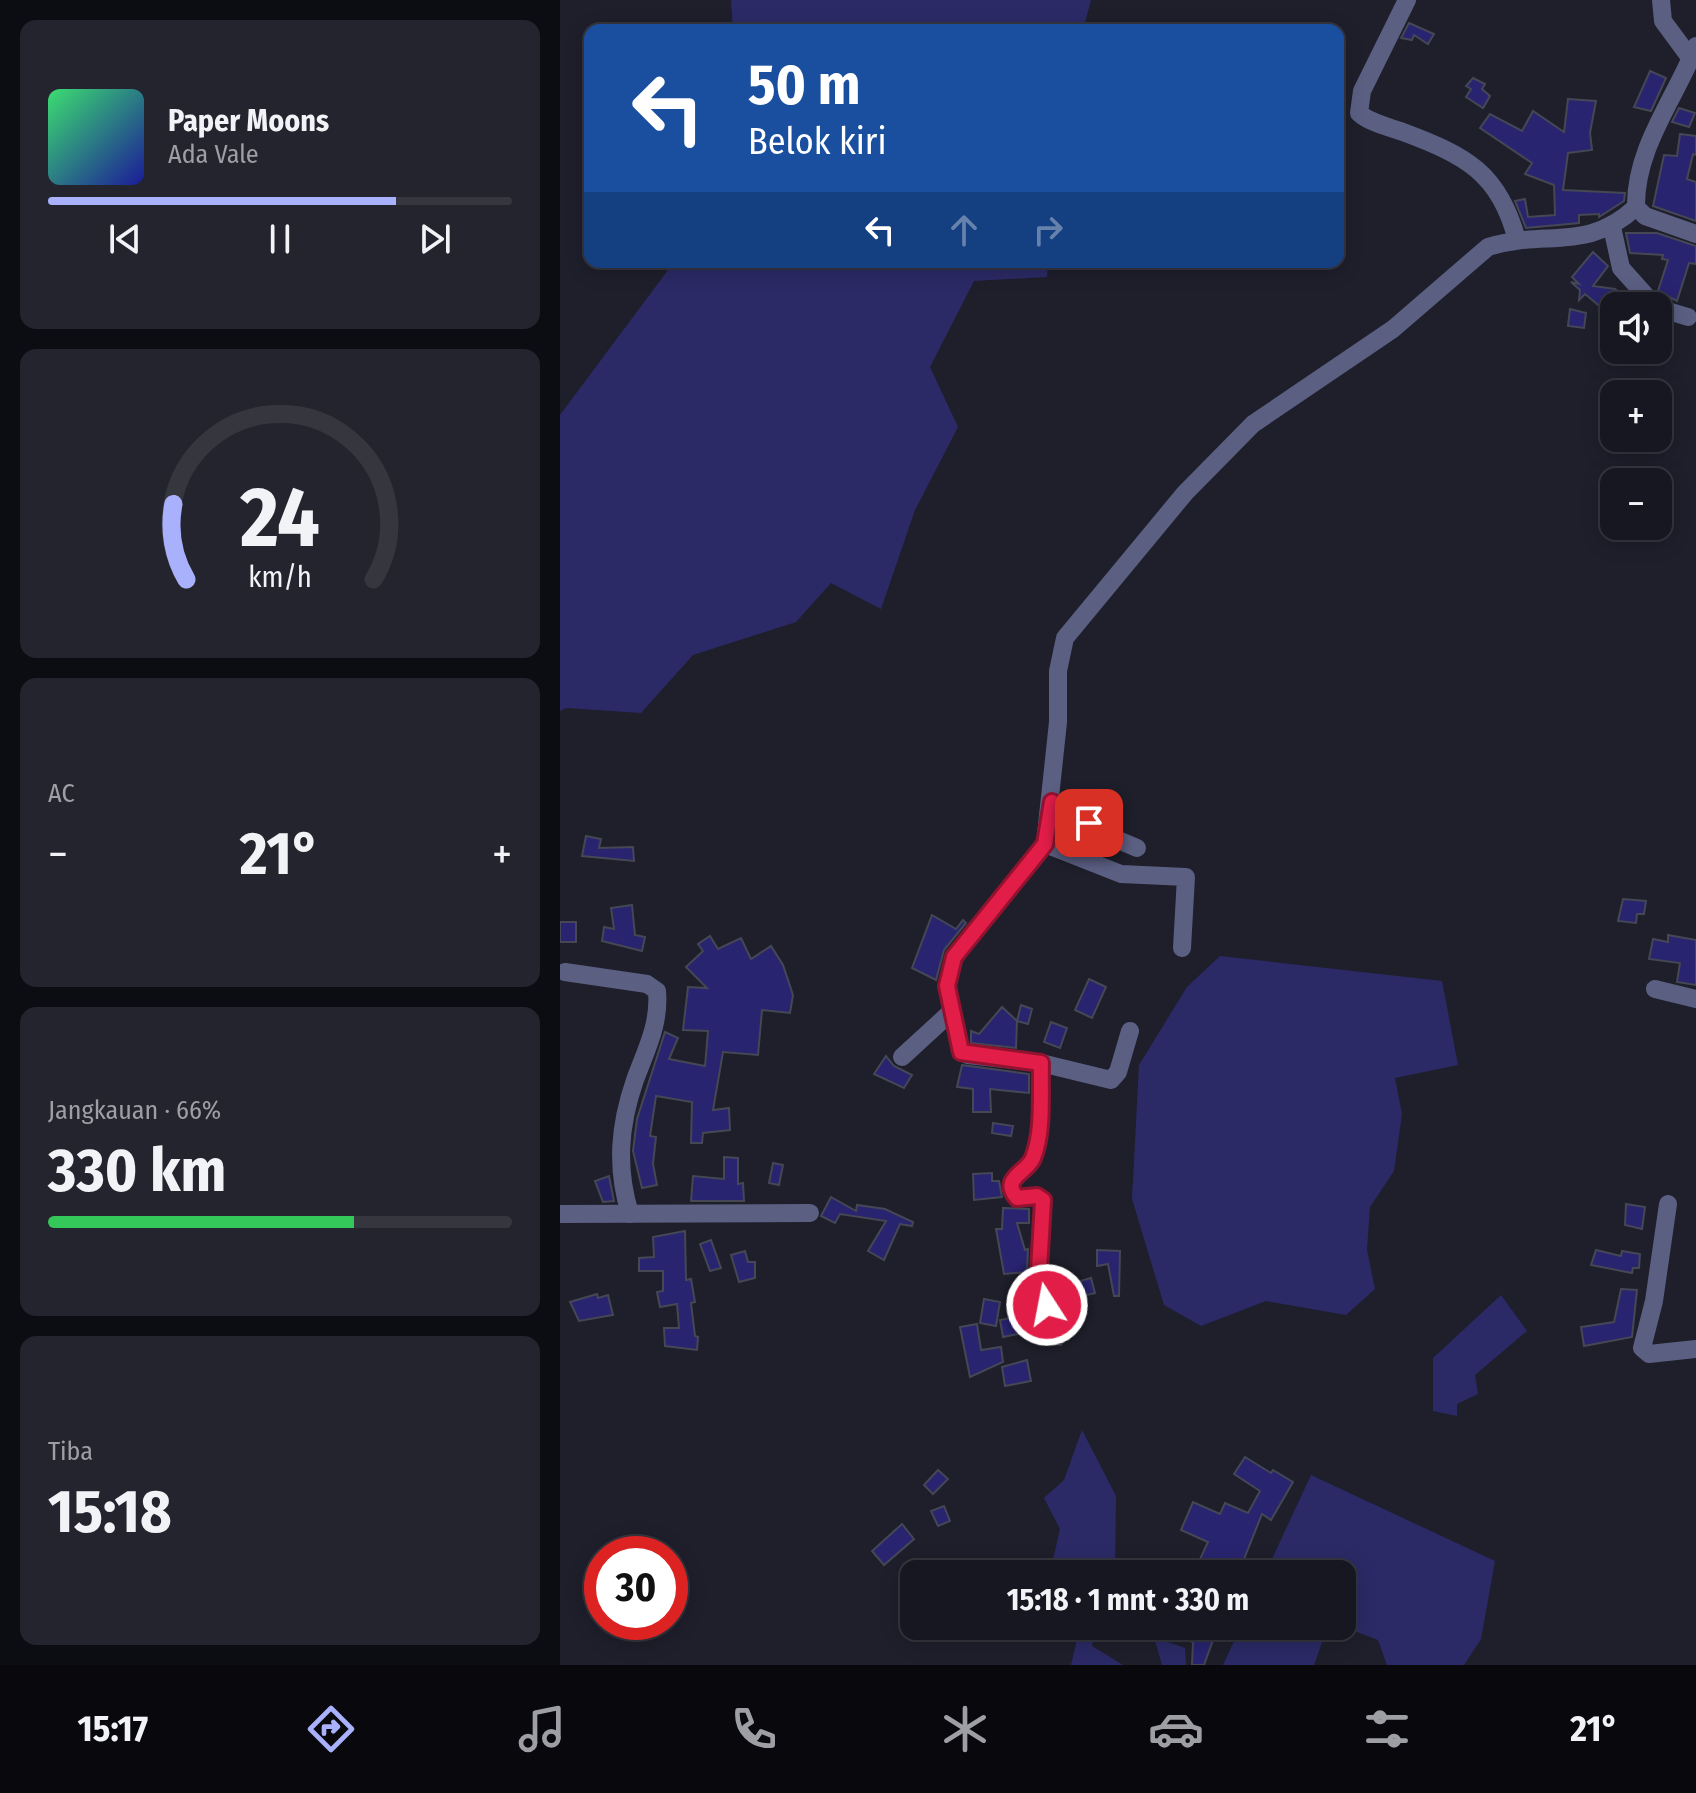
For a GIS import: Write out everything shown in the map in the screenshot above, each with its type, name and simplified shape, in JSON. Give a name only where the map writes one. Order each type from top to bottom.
[{"type":"street","points":[[1407,0],[1362,91],[1359,113],[1465,160],[1493,181],[1509,212],[1517,240]]},
{"type":"street","points":[[1130,1031],[1118,1072],[1111,1080],[1041,1063],[961,1052],[951,1012],[947,986],[954,957],[1045,844],[1052,802],[1059,654],[1065,638],[1084,611],[1185,493],[1253,424],[1393,329],[1488,247],[1517,240],[1601,233],[1636,207],[1639,168],[1693,52],[1663,21],[1661,0]]},
{"type":"street","points":[[1636,207],[1645,216],[1696,234]]},
{"type":"street","points":[[1612,227],[1621,268],[1643,292]]},
{"type":"street","points":[[1672,312],[1688,317]]},
{"type":"street","points":[[1052,802],[1104,834],[1137,848]]},
{"type":"street","points":[[1045,844],[1121,874],[1186,877],[1182,948]]},
{"type":"street","points":[[565,972],[647,984],[657,991],[649,1050],[629,1101],[619,1148],[619,1167],[630,1214]]},
{"type":"street","points":[[1655,989],[1696,999]]},
{"type":"street","points":[[902,1057],[951,1012]]},
{"type":"street","points":[[1041,1063],[1037,1144],[1030,1165],[1014,1175],[1012,1183],[1017,1198],[1037,1196],[1043,1200],[1039,1270],[1047,1305]]},
{"type":"street","points":[[1668,1204],[1654,1301],[1642,1348],[1649,1354],[1696,1349]]},
{"type":"street","points":[[560,1214],[810,1213]]},
{"type":"shaded area","points":[[731,0],[1091,0],[1085,24],[733,24]]},
{"type":"shaded area","points":[[670,268],[1048,268],[1047,277],[974,281],[930,367],[958,427],[915,510],[881,609],[831,583],[796,622],[693,655],[641,713],[566,708],[560,711],[560,415]]},
{"type":"shaded area","points":[[1220,956],[1442,981],[1458,1065],[1395,1078],[1402,1114],[1394,1171],[1370,1207],[1367,1250],[1375,1289],[1346,1315],[1266,1301],[1201,1326],[1164,1305],[1132,1199],[1139,1065],[1187,987]]},
{"type":"shaded area","points":[[1501,1295],[1527,1331],[1475,1375],[1478,1394],[1457,1404],[1457,1416],[1433,1411],[1433,1358]]},
{"type":"shaded area","points":[[1082,1430],[1116,1496],[1115,1560],[1053,1560],[1060,1529],[1044,1498],[1064,1480]]},
{"type":"shaded area","points":[[1311,1475],[1495,1561],[1481,1639],[1464,1665],[1387,1665],[1378,1640],[1356,1632],[1356,1560],[1272,1560]]},
{"type":"shaded area","points":[[1077,1640],[1093,1640],[1092,1646],[1123,1665],[1071,1665]]},
{"type":"shaded area","points":[[1155,1640],[1185,1648],[1186,1665],[1162,1665]]},
{"type":"shaded area","points":[[1235,1640],[1323,1640],[1314,1665],[1223,1665]]},
{"type":"building","points":[[1409,23],[1434,34],[1428,44],[1414,35],[1412,40],[1401,38]]},
{"type":"building","points":[[1650,71],[1666,78],[1651,111],[1634,107]]},
{"type":"building","points":[[1473,78],[1485,84],[1482,89],[1490,96],[1483,108],[1466,97],[1471,89],[1466,86]]},
{"type":"building","points":[[1568,99],[1596,101],[1590,133],[1592,150],[1568,153],[1563,190],[1625,193],[1624,201],[1599,217],[1599,214],[1579,215],[1579,223],[1526,228],[1515,201],[1525,199],[1528,217],[1555,215],[1554,185],[1525,174],[1532,163],[1480,128],[1490,114],[1522,131],[1533,111],[1564,132]]},
{"type":"building","points":[[1679,108],[1695,113],[1689,127],[1672,122]]},
{"type":"building","points":[[1680,134],[1696,136],[1696,155],[1693,154],[1687,179],[1696,182],[1696,221],[1653,206],[1664,155],[1677,156]]},
{"type":"building","points":[[1626,233],[1657,233],[1696,246],[1696,264],[1689,263],[1677,301],[1672,298],[1672,292],[1658,291],[1668,260],[1662,259],[1663,255],[1630,253]]},
{"type":"building","points":[[1593,252],[1608,266],[1593,286],[1619,292],[1600,292],[1600,306],[1585,294],[1579,300],[1580,290],[1571,282],[1579,284],[1572,277]]},
{"type":"building","points":[[1570,309],[1586,313],[1584,328],[1568,326]]},
{"type":"building","points":[[586,836],[601,839],[599,848],[633,847],[634,861],[582,856]]},
{"type":"building","points":[[1623,899],[1646,901],[1644,914],[1637,914],[1636,923],[1618,921]]},
{"type":"building","points":[[632,905],[635,935],[645,937],[642,951],[602,941],[604,927],[614,929],[611,908]]},
{"type":"building","points":[[932,915],[956,929],[963,920],[966,923],[944,950],[936,980],[912,968]]},
{"type":"building","points":[[560,922],[576,922],[576,942],[560,942]]},
{"type":"building","points":[[1668,935],[1696,940],[1696,985],[1677,982],[1680,963],[1649,959],[1653,939],[1668,942]]},
{"type":"building","points":[[710,936],[718,949],[741,938],[751,959],[771,946],[783,965],[793,995],[790,1013],[762,1010],[758,1055],[723,1052],[713,1110],[729,1108],[730,1130],[703,1133],[702,1143],[691,1143],[692,1102],[656,1096],[650,1136],[656,1137],[653,1164],[657,1185],[642,1188],[633,1151],[637,1119],[665,1032],[678,1038],[669,1059],[705,1066],[708,1031],[683,1030],[688,987],[707,988],[686,967],[703,951],[698,944]]},
{"type":"building","points":[[1089,979],[1106,987],[1092,1018],[1075,1010]]},
{"type":"building","points":[[1021,1005],[1032,1009],[1028,1024],[1017,1021]]},
{"type":"building","points":[[1002,1007],[1017,1021],[1016,1048],[971,1043],[971,1031],[979,1034]]},
{"type":"building","points":[[1051,1022],[1067,1028],[1060,1048],[1044,1042]]},
{"type":"building","points":[[886,1056],[894,1066],[912,1075],[904,1088],[874,1074]]},
{"type":"building","points":[[962,1065],[1029,1074],[1029,1093],[990,1089],[991,1112],[973,1112],[973,1089],[957,1087]]},
{"type":"building","points":[[993,1123],[1013,1126],[1011,1136],[992,1133]]},
{"type":"building","points":[[724,1157],[738,1158],[738,1184],[743,1183],[744,1201],[691,1201],[693,1176],[724,1179]]},
{"type":"building","points":[[773,1163],[783,1165],[779,1185],[769,1183]]},
{"type":"building","points":[[992,1173],[992,1181],[999,1181],[1002,1197],[974,1200],[973,1174]]},
{"type":"building","points":[[609,1176],[614,1201],[603,1202],[595,1181]]},
{"type":"building","points":[[831,1197],[856,1211],[857,1205],[885,1209],[913,1222],[912,1226],[900,1224],[884,1260],[868,1251],[886,1221],[840,1214],[835,1223],[821,1216]]},
{"type":"building","points":[[1626,1204],[1645,1207],[1642,1229],[1625,1225]]},
{"type":"building","points":[[1003,1208],[1029,1209],[1029,1223],[1017,1223],[1025,1250],[1028,1249],[1027,1272],[1004,1274],[996,1229],[1002,1229]]},
{"type":"building","points":[[685,1231],[686,1280],[691,1279],[695,1302],[691,1303],[695,1336],[698,1337],[697,1350],[665,1346],[664,1328],[679,1328],[677,1304],[660,1307],[657,1292],[663,1291],[663,1271],[639,1271],[639,1258],[654,1257],[653,1237]]},
{"type":"building","points":[[711,1240],[721,1268],[710,1271],[700,1244]]},
{"type":"building","points":[[1097,1250],[1120,1251],[1119,1296],[1114,1296],[1108,1264],[1097,1266]]},
{"type":"building","points":[[1596,1250],[1621,1256],[1622,1251],[1640,1254],[1639,1268],[1633,1268],[1632,1273],[1591,1265]]},
{"type":"building","points":[[745,1251],[748,1262],[755,1262],[755,1278],[739,1282],[731,1255]]},
{"type":"building","points":[[1091,1278],[1095,1293],[1071,1299],[1064,1341],[1061,1345],[1046,1343],[1049,1317],[1059,1308],[1055,1288]]},
{"type":"building","points":[[1621,1289],[1637,1290],[1632,1337],[1584,1346],[1581,1327],[1614,1322]]},
{"type":"building","points":[[597,1294],[598,1298],[608,1295],[613,1315],[579,1321],[570,1302]]},
{"type":"building","points":[[984,1299],[1000,1302],[996,1326],[980,1323]]},
{"type":"building","points":[[1020,1316],[1023,1333],[1003,1337],[1000,1320]]},
{"type":"building","points":[[977,1324],[981,1350],[1001,1347],[1003,1362],[970,1377],[960,1327]]},
{"type":"building","points":[[1027,1360],[1031,1381],[1005,1386],[1002,1367]]},
{"type":"building","points":[[1245,1457],[1293,1482],[1271,1520],[1262,1514],[1244,1560],[1200,1560],[1208,1542],[1181,1530],[1193,1502],[1220,1514],[1225,1503],[1248,1513],[1260,1491],[1234,1474]]},
{"type":"building","points":[[938,1470],[948,1479],[933,1494],[924,1485]]},
{"type":"building","points":[[944,1506],[950,1521],[938,1526],[931,1511]]},
{"type":"building","points":[[902,1524],[914,1539],[884,1565],[872,1551]]},
{"type":"building","points":[[1186,1640],[1213,1640],[1204,1665],[1192,1665],[1193,1642]]},
{"type":"route","points":[[1047,1305],[1039,1270],[1043,1200],[1037,1196],[1017,1198],[1013,1194],[1012,1183],[1014,1175],[1030,1165],[1037,1144],[1041,1063],[961,1052],[955,1019],[948,1006],[947,986],[954,957],[990,917],[1045,844],[1052,802],[1089,823]]}]
